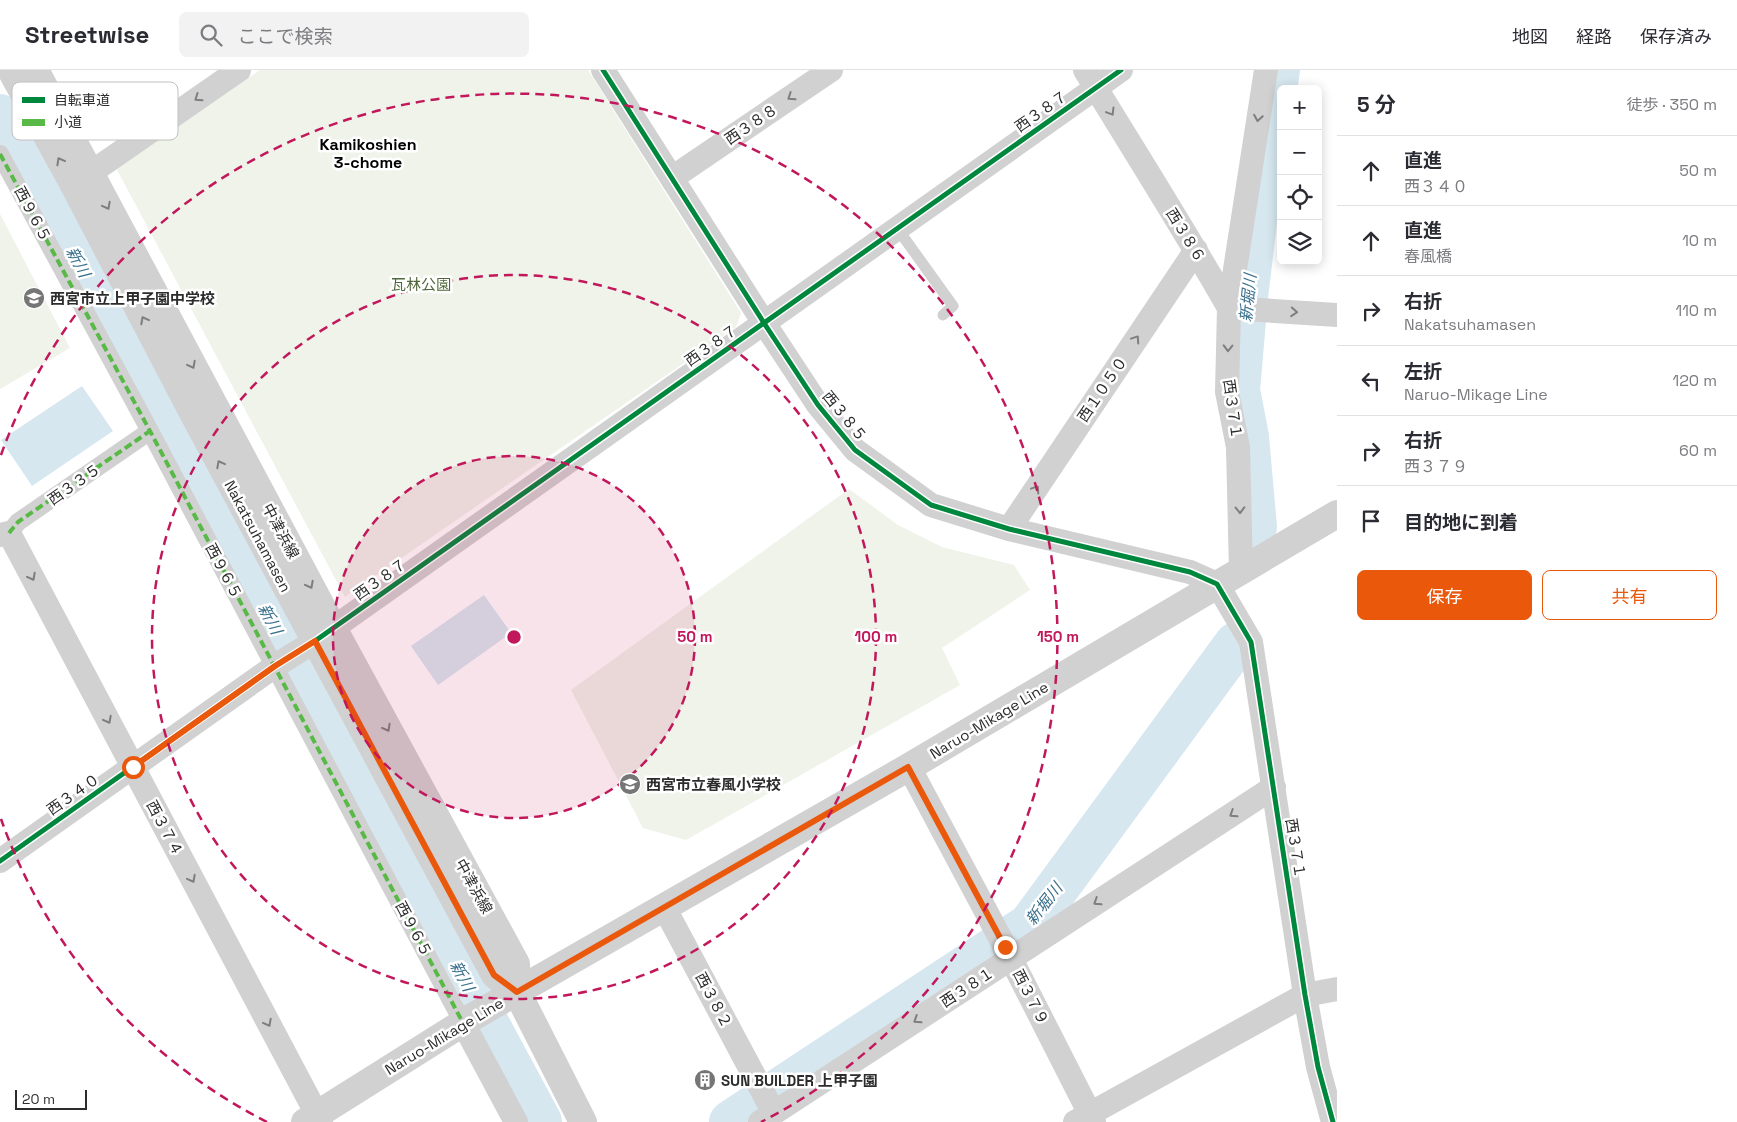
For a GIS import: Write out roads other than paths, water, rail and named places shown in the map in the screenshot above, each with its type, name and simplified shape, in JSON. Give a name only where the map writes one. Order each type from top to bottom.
[{"type":"street","name":"Nakatsuhamasen","points":[[11,70],[19,82]]},
{"type":"street","points":[[35,70],[40,82]]},
{"type":"street","name":"西３８５","points":[[603,70],[818,405],[855,450],[931,504],[1009,529],[1190,572],[1217,584]]},
{"type":"street","name":"西３８８","points":[[672,178],[831,70]]},
{"type":"street","name":"西３８７","points":[[279,663],[317,639],[897,228],[1091,79],[1121,70]]},
{"type":"street","name":"西３７１","points":[[1241,572],[1238,447],[1227,392],[1266,70]]},
{"type":"street","points":[[178,108],[224,74]]},
{"type":"street","name":"西３８６","points":[[1091,79],[1162,198],[1237,308]]},
{"type":"street","name":"Nakatsuhamasen","points":[[56,140],[81,179],[195,418],[317,639],[494,975],[517,992]]},
{"type":"street","points":[[65,140],[81,179],[134,140]]},
{"type":"street","name":"西９６５","points":[[0,154],[150,431],[279,663],[466,1021],[516,1122]]},
{"type":"street","name":"西１０５０","points":[[1009,529],[1196,250]]},
{"type":"street","points":[[1237,308],[1337,315]]},
{"type":"street","name":"西３３５","points":[[5,534],[18,522],[150,431]]},
{"type":"street","name":"Naruo-Mikage Line","points":[[314,1120],[466,1021],[908,767],[1337,514]]},
{"type":"street","name":"西３７４","points":[[5,534],[133,767],[314,1120]]},
{"type":"street","name":"西３７１","points":[[1217,584],[1251,642],[1305,995],[1318,1066],[1334,1122]]},
{"type":"street","name":"西３４０","points":[[0,861],[279,663]]},
{"type":"street","name":"西３７９","points":[[908,767],[1004,946],[1086,1119]]},
{"type":"street","name":"西３８１","points":[[767,1108],[1004,946],[1274,787]]},
{"type":"street","name":"西３８２","points":[[664,907],[767,1108]]},
{"type":"street","points":[[1086,1119],[1305,995],[1337,989]]},
{"type":"street","points":[[517,992],[583,1122]]},
{"type":"lane","points":[[897,228],[953,306],[942,315]]},
{"type":"waterway","name":"新堀川","points":[[1255,527],[1247,437],[1238,390],[1246,297],[1257,205],[1278,70]]},
{"type":"waterway","name":"新川","points":[[0,116],[12,138]]},
{"type":"waterway","name":"新川","points":[[13,140],[540,1122]]},
{"type":"waterway","name":"新堀川","points":[[731,1122],[1030,925],[1236,644]]},
{"type":"place","name":"西宮市立上甲子園中学校","points":[[34,298]]},
{"type":"place","name":"西宮市立春風小学校","points":[[630,784]]},
{"type":"place","name":"SUN BUILDER 上甲子園","points":[[705,1080]]},
{"type":"district","name":"Kamikoshien 3-chome","points":[[368,153]]},
{"type":"park label","name":"瓦林公園","points":[[421,284]]}]
